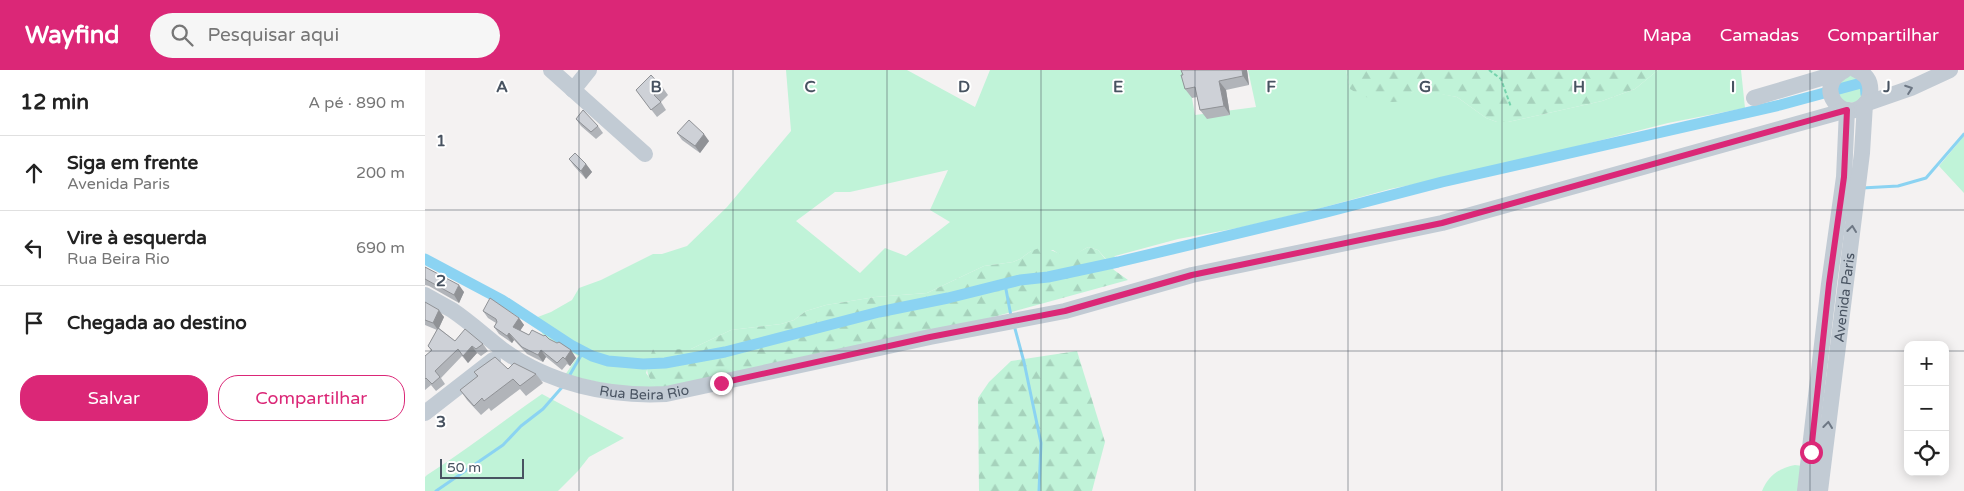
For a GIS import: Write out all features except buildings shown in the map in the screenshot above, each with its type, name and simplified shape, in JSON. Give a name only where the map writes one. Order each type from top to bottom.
[{"type":"street","points":[[551,70],[645,154]]},
{"type":"street","points":[[573,90],[589,70]]},
{"type":"street","name":"Avenida Paris","points":[[1820,491],[1860,163],[1865,104],[1871,94],[1870,83],[1863,73],[1856,70]]},
{"type":"street","name":"Rua Beira Rio","points":[[425,295],[453,311],[504,351],[534,368],[591,389],[630,394],[665,394],[930,337],[1065,311],[1192,275],[1442,223],[1847,110],[1857,109],[1865,104],[1911,88],[1951,70]]},
{"type":"street","points":[[1754,98],[1841,72]]},
{"type":"street","points":[[1841,72],[1831,82],[1831,94],[1837,104],[1847,110]]},
{"type":"street","name":"Avenida Paris","points":[[1805,491],[1829,284],[1844,177],[1847,110]]},
{"type":"street","points":[[425,413],[504,351]]},
{"type":"path","points":[[1489,70],[1501,79],[1511,107]]},
{"type":"green space","points":[[786,70],[907,70],[975,107],[990,70],[1187,70],[1195,115],[1256,107],[1248,70],[1346,70],[1350,89],[1411,93],[1417,89],[1457,97],[1486,118],[1497,122],[1508,122],[1602,101],[1635,89],[1658,70],[1741,70],[1745,108],[1668,123],[1477,172],[1390,189],[1243,227],[1178,239],[1115,256],[1112,261],[1116,265],[1112,266],[1098,250],[1088,247],[1071,257],[1063,257],[1053,250],[1031,251],[1013,262],[984,266],[927,293],[875,297],[826,305],[806,311],[794,320],[781,324],[731,330],[691,349],[653,349],[646,373],[658,390],[639,391],[565,375],[578,356],[543,335],[535,318],[551,312],[572,300],[579,288],[601,280],[653,254],[662,254],[687,246],[727,207],[791,131]],"holes":[[[948,170],[930,210],[950,222],[906,256],[885,248],[860,273],[796,221],[835,192],[850,192]]]},
{"type":"green space","points":[[1346,70],[1658,70],[1635,89],[1602,101],[1508,122],[1497,122],[1486,118],[1457,97],[1417,90],[1411,93],[1409,100],[1386,102],[1371,99],[1350,89]]},
{"type":"green space","points":[[1849,75],[1862,81],[1864,95],[1857,102],[1847,103],[1839,97],[1837,83]]},
{"type":"green space","points":[[1964,136],[1964,193],[1939,166]]},
{"type":"green space","points":[[1042,247],[1065,256],[1088,247],[1098,250],[1114,270],[1128,280],[979,321],[658,390],[648,375],[647,366],[653,349],[691,349],[731,330],[781,324],[794,320],[806,311],[826,305],[875,297],[927,293],[984,266],[1013,262],[1031,251]]},
{"type":"green space","points":[[1077,351],[1105,442],[1092,491],[979,491],[978,398],[989,382],[1011,361]]},
{"type":"green space","points":[[542,394],[624,438],[589,457],[558,491],[425,491],[425,477],[427,475]]},
{"type":"green space","points":[[1795,465],[1803,466],[1799,491],[1762,491],[1767,481],[1775,474],[1784,468]]},
{"type":"waterway","points":[[1861,83],[1862,95]]},
{"type":"waterway","points":[[425,259],[502,300],[571,345],[592,356],[608,361],[643,364],[665,363],[725,352],[879,312],[948,298],[1020,280],[1048,277],[1118,262],[1323,213],[1442,182],[1780,105],[1861,83]]},
{"type":"waterway","points":[[1862,188],[1898,186],[1926,178],[1964,134]]},
{"type":"waterway","points":[[1005,284],[1011,316]]},
{"type":"waterway","points":[[1014,325],[1041,443],[1039,491]]},
{"type":"waterway","points":[[568,378],[583,352]]},
{"type":"waterway","points":[[436,491],[503,445],[521,426],[543,409],[564,385]]},
{"type":"route","points":[[721,383],[930,337],[1065,311],[1192,275],[1442,223],[1847,110],[1844,177],[1829,284],[1811,452]]}]
